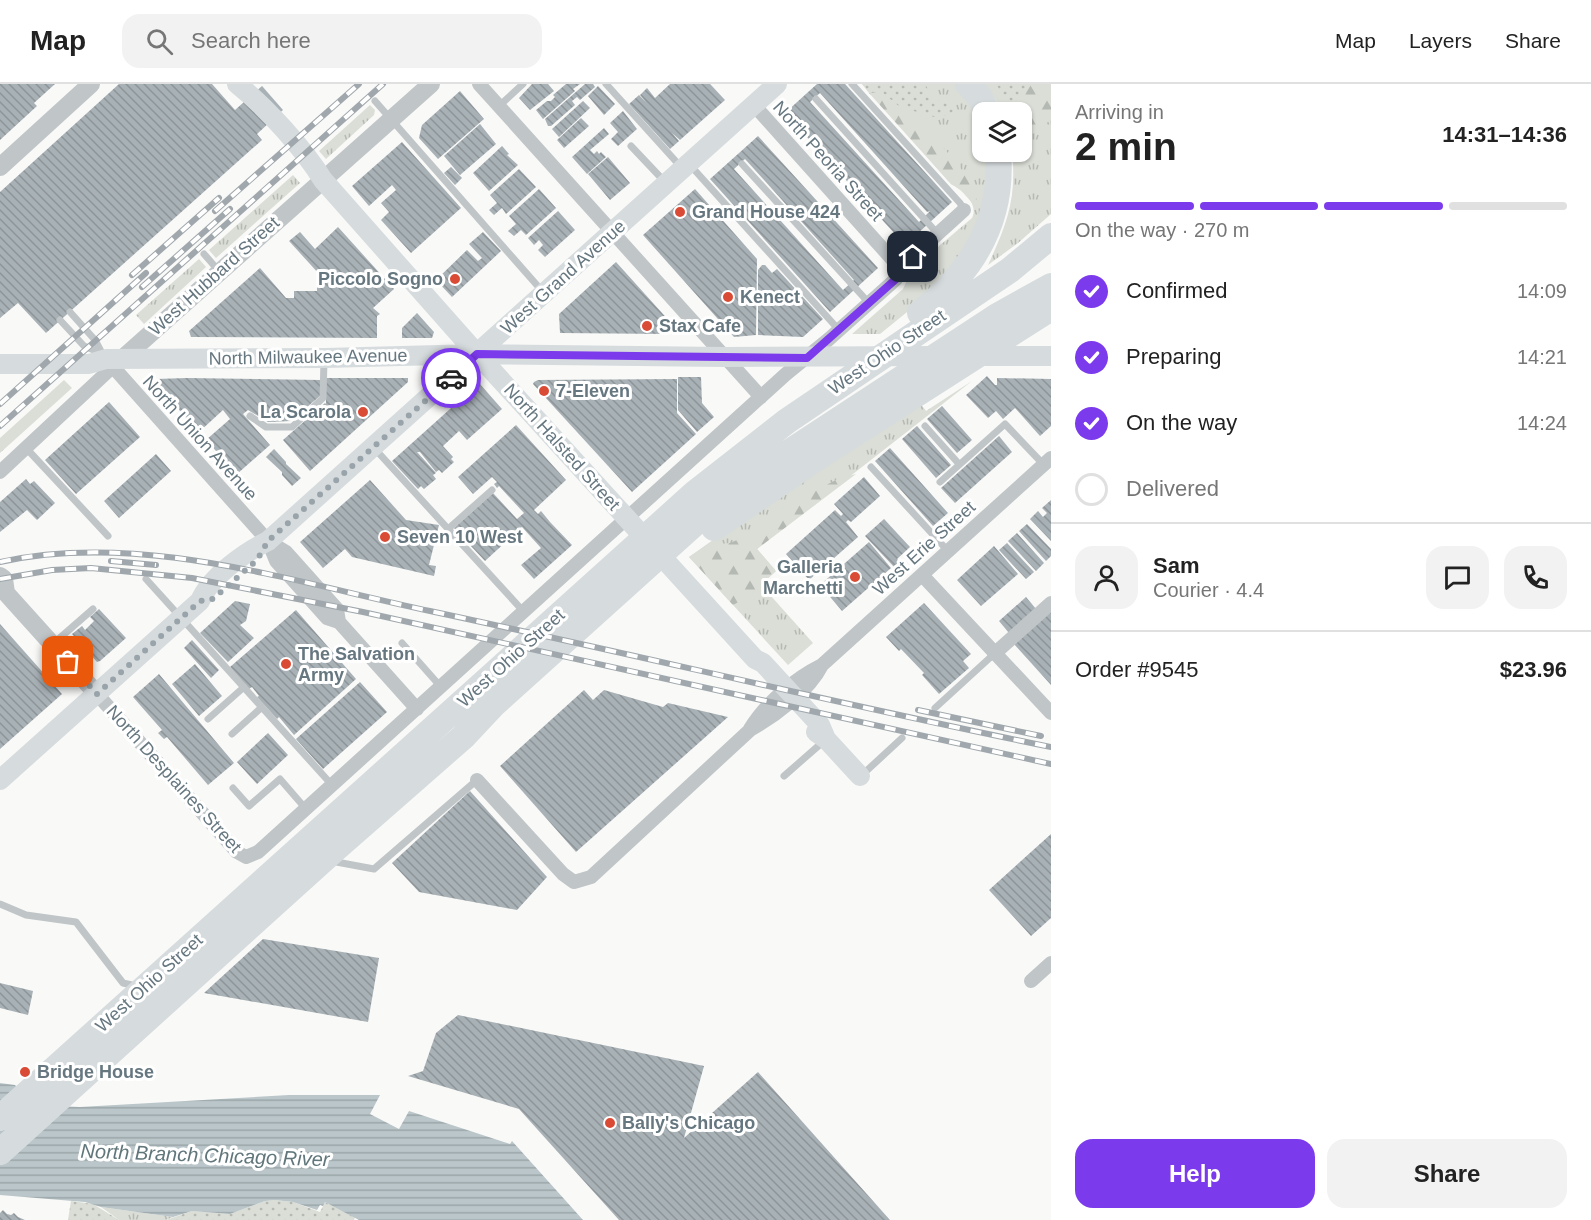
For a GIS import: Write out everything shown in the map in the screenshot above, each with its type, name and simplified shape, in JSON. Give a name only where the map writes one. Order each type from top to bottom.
[{"type":"highway","points":[[968,84],[982,102]]},
{"type":"highway","points":[[878,358],[913,319],[953,285],[975,256],[988,230],[997,197],[999,162]]},
{"type":"highway","name":"West Ohio Street","points":[[0,1152],[89,1071],[115,1031],[296,851],[695,493],[787,421],[1010,270],[1051,236]]},
{"type":"highway","points":[[997,315],[1051,268]]},
{"type":"highway","points":[[997,315],[1051,286]]},
{"type":"highway","points":[[463,737],[501,713],[687,548],[808,464],[1051,308]]},
{"type":"highway","name":"West Ohio Street","points":[[296,851],[463,737],[493,705],[705,514],[765,468],[997,315]]},
{"type":"highway","name":"West Ohio Street","points":[[0,1118],[58,1065],[115,1031]]},
{"type":"main road","name":"North Halsted Street","points":[[236,84],[250,94],[311,161],[323,180],[477,354],[755,659],[757,667],[788,696],[814,730],[826,739],[860,776]]},
{"type":"main road","name":"West Grand Avenue","points":[[0,780],[182,618],[200,601],[205,589],[249,550],[268,541],[777,84]]},
{"type":"main road","name":"North Milwaukee Avenue","points":[[0,353],[97,356],[110,359]]},
{"type":"main road","name":"North Milwaukee Avenue","points":[[0,364],[89,364],[110,359],[477,354],[807,358],[1051,356]]},
{"type":"street","points":[[0,167],[91,84]]},
{"type":"street","name":"West Hubbard Street","points":[[0,472],[26,448],[110,359],[220,272],[431,84]]},
{"type":"street","points":[[479,84],[760,397]]},
{"type":"street","name":"North Peoria Street","points":[[754,105],[900,268]]},
{"type":"street","name":"West Ohio Street","points":[[246,857],[296,851],[306,809],[524,612],[631,522],[760,397],[896,279],[900,268],[964,210]]},
{"type":"street","name":"North Union Avenue","points":[[110,359],[268,541],[276,561],[327,618],[339,622],[417,709]]},
{"type":"street","name":"West Erie Street","points":[[477,780],[561,872],[574,882],[591,877],[750,730],[760,713],[788,696],[808,672],[822,665],[1047,461]]},
{"type":"street","points":[[922,575],[1051,713]]},
{"type":"street","name":"North Desplaines Street","points":[[0,576],[3,579],[3,592],[237,852],[246,857]]},
{"type":"street","points":[[994,654],[1051,603]]},
{"type":"street","points":[[1031,981],[1051,963]]},
{"type":"lane","points":[[499,106],[523,84]]},
{"type":"lane","points":[[606,84],[839,330]]},
{"type":"lane","points":[[852,84],[964,210]]},
{"type":"lane","points":[[816,99],[938,234]]},
{"type":"lane","points":[[375,101],[545,294]]},
{"type":"lane","points":[[631,146],[667,184]]},
{"type":"lane","points":[[742,164],[869,303]]},
{"type":"lane","points":[[204,254],[220,272]]},
{"type":"lane","name":"North Union Avenue","points":[[70,312],[110,359]]},
{"type":"lane","name":"North Union Avenue","points":[[60,320],[84,346],[110,359]]},
{"type":"lane","points":[[250,416],[266,427],[292,427],[322,398],[325,357]]},
{"type":"lane","points":[[939,482],[1005,424],[1047,461]]},
{"type":"lane","points":[[926,426],[959,464]]},
{"type":"lane","points":[[373,447],[524,612]]},
{"type":"lane","points":[[26,448],[108,536]]},
{"type":"lane","points":[[871,467],[948,551]]},
{"type":"lane","points":[[448,529],[492,490]]},
{"type":"lane","points":[[146,579],[332,785]]},
{"type":"lane","points":[[52,644],[93,609]]},
{"type":"lane","points":[[402,643],[441,687]]},
{"type":"lane","points":[[935,708],[994,654]]},
{"type":"lane","points":[[208,719],[244,687]]},
{"type":"lane","points":[[232,734],[262,707]]},
{"type":"lane","points":[[860,776],[902,738]]},
{"type":"lane","points":[[784,776],[826,739]]},
{"type":"lane","points":[[233,788],[249,806],[280,779],[306,809]]},
{"type":"lane","points":[[296,851],[374,869],[477,780]]},
{"type":"lane","points":[[0,904],[26,915],[76,922],[123,982],[155,992]]},
{"type":"lane","points":[[165,996],[176,999]]},
{"type":"green space","points":[[862,84],[959,84],[972,103],[972,162],[991,162],[985,225],[928,295],[880,334],[852,334],[903,289],[912,269],[972,218],[974,213],[969,198],[951,184]]},
{"type":"green space","points":[[862,84],[925,84],[935,99],[955,104],[955,109],[950,114],[938,118],[900,107],[882,92],[869,93]]},
{"type":"green space","points":[[985,84],[1051,84],[1051,214],[988,265],[1009,210],[1012,197],[1013,162],[1032,162],[1032,102],[997,102]]},
{"type":"green space","points":[[996,84],[1031,84],[1019,102],[1008,102]]},
{"type":"green space","points":[[1031,84],[1051,84],[1051,120],[1039,128],[1032,128],[1032,102],[1019,102]]},
{"type":"green space","points":[[882,92],[952,157],[973,187],[977,201],[974,205],[960,189],[951,184],[869,93]]},
{"type":"green space","points":[[370,105],[375,110],[374,115],[326,159],[319,151]]},
{"type":"green space","points":[[293,175],[300,183],[216,258],[209,250]]},
{"type":"green space","points":[[199,259],[206,267],[144,324],[136,315]]},
{"type":"green space","points":[[64,380],[72,388],[0,453],[0,438]]},
{"type":"green space","points":[[972,381],[757,549],[776,571],[761,585],[813,643],[788,665],[689,557],[769,500],[920,403],[926,411]]},
{"type":"green space","points":[[856,474],[757,549],[776,571],[760,585],[757,592],[733,605],[689,557],[707,545],[730,543],[751,534],[778,518],[814,491],[840,478]]},
{"type":"green space","points":[[71,1201],[93,1204],[119,1220],[68,1220]]},
{"type":"green space","points":[[265,1201],[293,1202],[320,1212],[325,1202],[355,1217],[354,1220],[166,1220],[192,1211],[230,1214]]},
{"type":"green space","points":[[101,1207],[173,1217],[166,1220],[119,1220]]},
{"type":"water","name":"North Branch Chicago River","points":[[0,1083],[15,1085],[33,1105],[80,1107],[289,1095],[380,1095],[370,1114],[399,1129],[409,1111],[510,1144],[512,1141],[583,1220],[359,1220],[325,1202],[317,1210],[293,1202],[275,1200],[265,1201],[230,1214],[192,1211],[173,1217],[101,1207],[85,1202],[0,1195]]},
{"type":"building","points":[[0,84],[55,84],[34,103],[37,106],[0,140]]},
{"type":"building","points":[[119,84],[212,84],[235,110],[262,86],[283,110],[257,134],[262,140],[46,333],[18,303],[0,318],[0,192]]},
{"type":"building","points":[[532,84],[548,84],[554,91],[530,110],[519,98]]},
{"type":"building","points":[[566,84],[580,84],[543,119],[536,110],[547,101],[551,101],[555,97],[553,95]]},
{"type":"building","points":[[585,84],[593,84],[595,87],[580,100],[577,97],[572,101],[575,105],[551,126],[548,126],[545,119]]},
{"type":"building","points":[[670,84],[710,84],[725,100],[680,140],[672,133],[679,141],[670,149],[629,104],[639,95],[646,102],[640,95],[647,88],[655,98]]},
{"type":"building","points":[[817,84],[845,84],[952,202],[905,245],[785,113]],"holes":[[[820,93],[927,212],[930,211],[919,222],[810,102]]]},
{"type":"building","points":[[598,86],[615,104],[604,115],[588,96]]},
{"type":"building","points":[[460,91],[484,119],[438,159],[419,138],[422,125]]},
{"type":"building","points":[[583,101],[590,108],[559,137],[552,129]]},
{"type":"building","points":[[623,111],[637,129],[618,146],[611,139],[618,132],[610,123]]},
{"type":"building","points":[[581,118],[589,126],[564,148],[557,140]]},
{"type":"building","points":[[480,124],[496,144],[460,175],[444,156]]},
{"type":"building","points":[[604,128],[609,134],[590,150],[594,154],[597,151],[599,154],[601,152],[606,157],[587,174],[572,157]]},
{"type":"building","points":[[758,136],[878,268],[830,312],[710,179]],"holes":[[[745,159],[854,280],[843,290],[734,169]]]},
{"type":"building","points":[[402,142],[461,208],[411,253],[381,220],[389,212],[381,203],[396,190],[392,185],[369,206],[352,186]]},
{"type":"building","points":[[502,146],[509,154],[507,155],[518,165],[489,191],[473,173]]},
{"type":"building","points":[[608,157],[630,183],[610,200],[588,174]]},
{"type":"building","points":[[451,167],[462,178],[455,185],[444,173]]},
{"type":"building","points":[[519,169],[536,187],[506,214],[502,208],[494,215],[489,210],[497,203],[490,195]]},
{"type":"building","points":[[539,189],[556,208],[526,235],[521,230],[514,236],[508,231],[516,224],[509,216]]},
{"type":"building","name":"Kenect","points":[[695,189],[757,259],[756,335],[734,337],[643,235]]},
{"type":"building","points":[[558,211],[575,230],[545,257],[538,250],[543,245],[539,240],[534,245],[528,238]]},
{"type":"building","points":[[338,227],[394,289],[373,308],[380,314],[377,316],[377,338],[191,337],[189,331],[260,268],[286,298],[294,298],[294,291],[317,291],[317,277],[320,275],[289,241],[300,232],[315,249]]},
{"type":"building","points":[[483,232],[501,251],[452,297],[436,280],[467,250],[478,261],[482,258],[469,244]]},
{"type":"building","points":[[616,262],[672,324],[667,329],[667,334],[560,333],[559,314]]},
{"type":"building","points":[[765,265],[772,273],[777,269],[823,319],[803,337],[758,335],[758,270]]},
{"type":"building","points":[[417,313],[434,332],[432,338],[402,338],[402,328]]},
{"type":"building","points":[[987,376],[995,385],[997,385],[997,378],[1051,379],[1051,426],[1040,436],[1015,408],[1003,419],[996,411],[988,418],[966,395]]},
{"type":"building","points":[[678,377],[701,377],[702,403],[714,417],[697,432],[678,410]]},
{"type":"building","points":[[326,378],[408,378],[408,382],[310,471],[283,440],[326,404]]},
{"type":"building","points":[[156,379],[321,380],[321,395],[291,421],[268,422],[248,410],[243,414],[270,445],[237,474],[206,440],[230,419],[223,410],[199,432],[154,382]]},
{"type":"building","points":[[677,379],[677,413],[696,434],[632,492],[533,384],[538,380]]},
{"type":"building","points":[[479,383],[502,409],[467,440],[459,431],[443,446],[453,457],[451,459],[454,462],[442,473],[439,470],[436,472],[420,452],[417,452],[436,473],[433,475],[436,479],[424,489],[421,486],[418,489],[392,461]]},
{"type":"building","points":[[109,402],[140,437],[76,494],[45,460]]},
{"type":"building","points":[[942,406],[972,440],[957,453],[927,419]]},
{"type":"building","points":[[516,425],[566,480],[534,510],[538,514],[541,511],[572,545],[534,579],[521,565],[541,548],[522,527],[485,561],[454,528],[493,493],[517,519],[524,513],[499,486],[497,488],[494,484],[497,482],[492,477],[473,494],[458,477]]},
{"type":"building","points":[[917,426],[951,465],[936,478],[902,439]]},
{"type":"building","points":[[999,436],[1012,452],[955,503],[941,488]]},
{"type":"building","points":[[890,448],[948,513],[933,526],[875,461]]},
{"type":"building","points":[[274,449],[301,478],[292,486],[282,472],[266,457]]},
{"type":"building","points":[[156,454],[171,471],[119,518],[104,501]]},
{"type":"building","points":[[864,477],[880,496],[851,522],[848,520],[846,522],[858,537],[809,580],[786,554],[835,510],[841,516],[843,514],[834,504]]},
{"type":"building","points":[[26,479],[30,484],[34,481],[55,503],[37,520],[27,510],[0,532],[0,502]]},
{"type":"building","name":"Seven 10 West","points":[[370,480],[406,520],[439,525],[429,565],[436,566],[434,576],[352,557],[345,549],[323,568],[300,542]]},
{"type":"building","points":[[1051,500],[1051,541],[1030,519],[1038,511],[1043,517],[1047,513],[1042,508]]},
{"type":"building","points":[[884,519],[910,547],[897,559],[900,562],[894,567],[865,536]]},
{"type":"building","points":[[1027,524],[1051,549],[1051,556],[1046,561],[1019,531]]},
{"type":"building","points":[[1017,533],[1044,563],[1036,571],[1008,541]]},
{"type":"building","name":"Galleria Marchetti","points":[[869,542],[891,568],[842,611],[820,585]]},
{"type":"building","points":[[1007,543],[1034,572],[1026,579],[999,550]]},
{"type":"building","points":[[994,546],[1018,574],[981,606],[957,580]]},
{"type":"building","points":[[1026,597],[1036,609],[1009,633],[999,621]]},
{"type":"building","points":[[235,601],[250,604],[246,621],[240,625],[254,638],[228,662],[200,633]]},
{"type":"building","points":[[924,603],[971,654],[963,661],[969,668],[939,694],[922,675],[924,673],[886,637]]},
{"type":"building","points":[[99,609],[126,638],[97,662],[72,634],[82,626],[85,630],[94,621],[90,617]]},
{"type":"building","name":"The Salvation Army","points":[[296,610],[356,679],[294,735],[279,717],[277,719],[257,697],[259,696],[252,687],[249,689],[230,667]]},
{"type":"building","points":[[1051,611],[1051,685],[1014,644]]},
{"type":"building","points":[[0,624],[62,694],[0,749]]},
{"type":"building","points":[[192,640],[219,670],[211,678],[184,648]]},
{"type":"building","points":[[195,664],[222,696],[199,716],[172,684]]},
{"type":"building","points":[[159,674],[234,763],[208,785],[167,737],[164,739],[158,733],[162,730],[133,697]]},
{"type":"building","points":[[360,682],[387,712],[323,769],[296,739]]},
{"type":"building","points":[[584,690],[593,700],[604,690],[663,707],[668,703],[728,717],[576,852],[500,766]]},
{"type":"building","points":[[268,733],[288,755],[257,784],[237,762]]},
{"type":"building","points":[[470,791],[547,877],[517,910],[419,892],[392,863]]},
{"type":"building","points":[[1051,834],[1051,918],[1031,936],[989,890]]},
{"type":"building","points":[[263,939],[379,958],[368,1022],[204,993]]},
{"type":"building","points":[[0,983],[33,991],[28,1015],[0,1008]]},
{"type":"building","name":"Bally's Chicago","points":[[458,1015],[704,1066],[684,1138],[758,1072],[890,1220],[619,1220],[519,1109],[408,1076],[423,1071],[436,1033]]},
{"type":"building","points":[[3,1210],[7,1214],[14,1213],[25,1220],[0,1220],[0,1213]]},
{"type":"railway","points":[[215,211],[359,84]]},
{"type":"railway","points":[[0,426],[383,84]]},
{"type":"railway","points":[[132,275],[219,198]]},
{"type":"railway","points":[[142,287],[230,209]]},
{"type":"railway","points":[[0,404],[146,273]]},
{"type":"railway","points":[[0,562],[53,554],[107,552],[161,556],[216,564],[1051,747]]},
{"type":"railway","points":[[111,561],[156,565]]},
{"type":"railway","points":[[0,579],[52,570],[91,568],[192,578],[363,612],[1051,764]]},
{"type":"railway","points":[[918,710],[1041,736]]},
{"type":"way so far","points":[[68,662],[97,694],[200,601],[213,599],[243,573],[257,560],[268,541],[451,378]]},
{"type":"place","name":"Grand House 424","points":[[680,212]]},
{"type":"place","name":"Piccolo Sogno","points":[[455,279]]},
{"type":"place","name":"Kenect","points":[[728,297]]},
{"type":"place","name":"Stax Cafe","points":[[647,326]]},
{"type":"place","name":"7-Eleven","points":[[544,391]]},
{"type":"place","name":"La Scarola","points":[[363,412]]},
{"type":"place","name":"Seven 10 West","points":[[385,537]]},
{"type":"place","name":"Galleria Marchetti","points":[[855,577]]},
{"type":"place","name":"The Salvation Army","points":[[286,664]]},
{"type":"place","name":"Bridge House","points":[[25,1072]]},
{"type":"place","name":"Bally's Chicago","points":[[610,1123]]},
{"type":"route","points":[[451,378],[477,354],[807,358],[896,279],[900,268],[913,257]]}]
